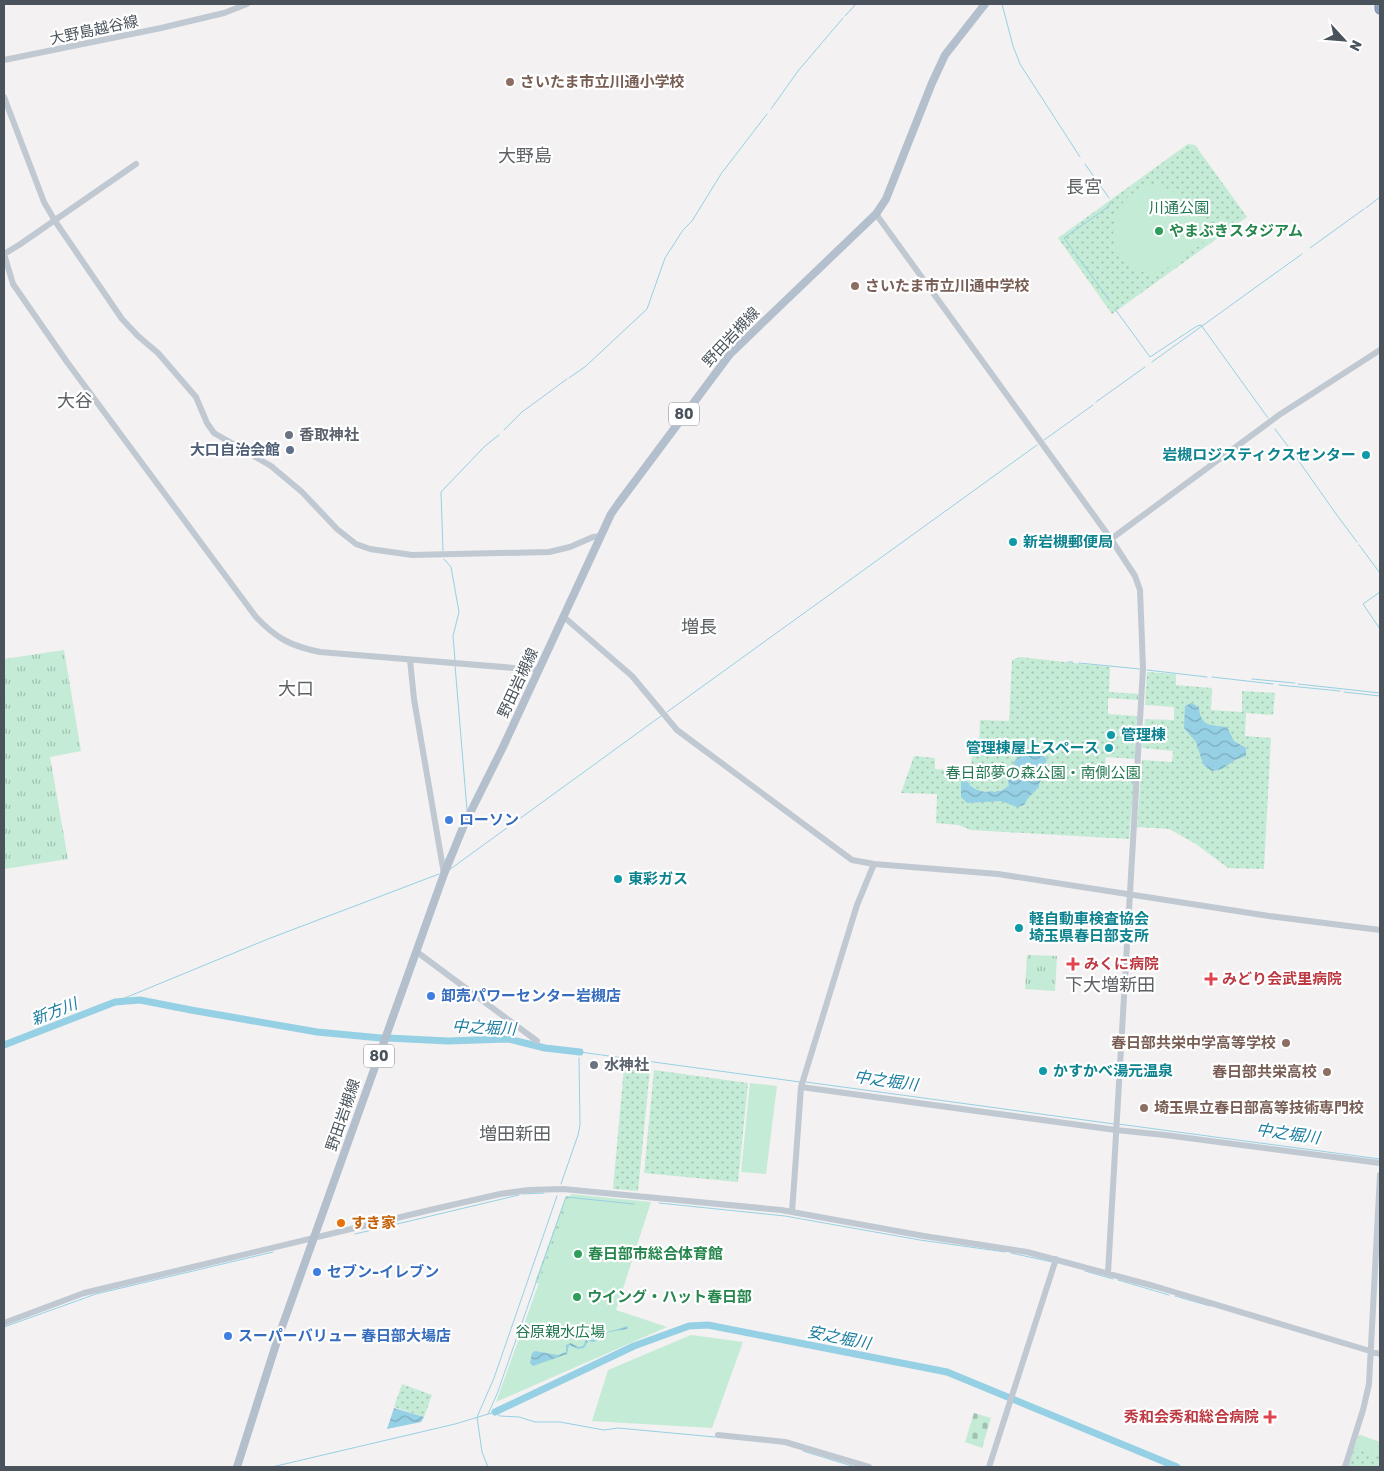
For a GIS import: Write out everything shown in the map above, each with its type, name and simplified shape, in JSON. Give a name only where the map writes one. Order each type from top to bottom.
[{"type":"highway","points":[[1380,4],[1380,9]]},
{"type":"main road","name":"野田岩槻線","points":[[237,1467],[278,1338],[444,873],[464,825],[503,747],[601,536],[618,504],[730,354],[876,214],[886,198],[945,55],[985,4]]},
{"type":"street","name":"大野島越谷線","points":[[4,60],[152,30],[224,13],[247,4]]},
{"type":"street","points":[[4,97],[44,202],[122,319],[158,353],[192,390],[207,423],[214,433],[271,466],[302,492],[337,529],[356,544],[370,550],[412,555],[542,552],[570,547],[593,537],[601,536]]},
{"type":"street","points":[[136,164],[4,254],[13,284],[18,292],[67,362],[256,617],[267,629],[285,642],[314,651],[539,670]]},
{"type":"street","points":[[876,214],[1111,539],[1135,576],[1140,590],[1143,668],[1108,1272]]},
{"type":"street","points":[[1111,539],[1279,415],[1380,350]]},
{"type":"street","points":[[564,617],[632,676],[677,730],[852,860],[874,864],[998,874],[1269,916],[1380,930]]},
{"type":"street","points":[[410,660],[414,700],[444,873]]},
{"type":"street","points":[[792,1212],[801,1083],[857,904],[874,864]]},
{"type":"street","points":[[417,952],[537,1041]]},
{"type":"street","points":[[801,1083],[1116,1130],[1380,1163]]},
{"type":"street","points":[[1345,1467],[1366,1398],[1380,1175]]},
{"type":"street","points":[[4,1323],[84,1293],[500,1194],[546,1188],[613,1193],[792,1212],[924,1236],[1012,1249],[1108,1272],[1380,1354]]},
{"type":"street","points":[[988,1467],[1056,1259]]},
{"type":"street","points":[[718,1434],[785,1442],[869,1467]]},
{"type":"green space","name":"川通公園","points":[[1188,144],[1195,145],[1247,217],[1112,314],[1058,238]]},
{"type":"green space","name":"やまぶきスタジアム","points":[[1157,185],[1177,194],[1197,209],[1205,220],[1206,232],[1203,243],[1162,272],[1151,274],[1140,271],[1126,262],[1117,250],[1114,222],[1119,208],[1128,197],[1141,188]]},
{"type":"green space","points":[[64,650],[81,751],[50,757],[68,859],[4,869],[4,659]]},
{"type":"green space","name":"春日部夢の森公園・南側公園","points":[[1020,657],[1110,667],[1109,692],[1139,694],[1138,700],[1108,698],[1108,714],[1137,716],[1135,759],[1106,757],[1104,778],[1134,780],[1129,839],[971,830],[958,825],[936,823],[937,794],[901,793],[914,756],[935,758],[935,769],[971,772],[972,748],[979,748],[980,720],[1009,721],[1012,660]]},
{"type":"green space","points":[[1147,672],[1176,674],[1176,685],[1212,688],[1211,710],[1242,712],[1242,691],[1275,693],[1273,715],[1246,713],[1245,736],[1271,738],[1264,869],[1228,868],[1196,844],[1169,829],[1137,827],[1142,760],[1172,762],[1173,751],[1142,748],[1145,719],[1174,720],[1174,707],[1145,705]]},
{"type":"green space","points":[[1027,955],[1057,956],[1055,991],[1025,989]]},
{"type":"green space","points":[[624,1067],[650,1069],[638,1191],[613,1189]]},
{"type":"green space","points":[[654,1070],[748,1083],[738,1182],[644,1173]]},
{"type":"green space","points":[[750,1083],[777,1086],[766,1174],[741,1172]]},
{"type":"green space","name":"ウイング・ハット春日部","points":[[571,1194],[651,1202],[616,1310],[667,1327],[496,1402]]},
{"type":"green space","points":[[566,1196],[631,1202],[539,1284],[535,1282]]},
{"type":"green space","points":[[691,1335],[743,1342],[712,1428],[592,1421],[608,1370]]},
{"type":"green space","points":[[402,1384],[432,1395],[424,1417],[394,1407]]},
{"type":"green space","points":[[974,1413],[991,1418],[982,1448],[965,1442]]},
{"type":"green space","points":[[1359,1435],[1380,1442],[1380,1467],[1347,1467]]},
{"type":"green space","points":[[1360,1435],[1380,1442],[1377,1455],[1356,1448]]},
{"type":"water","points":[[1191,703],[1199,707],[1200,714],[1207,724],[1227,727],[1234,741],[1246,748],[1246,756],[1235,760],[1222,769],[1212,771],[1203,764],[1196,742],[1184,728],[1185,706]]},
{"type":"water","points":[[1027,751],[1034,751],[1038,755],[1044,756],[1047,760],[1039,787],[1024,805],[1017,807],[1001,801],[967,803],[961,797],[961,782],[964,779],[969,785],[984,792],[993,791],[993,793],[1009,786],[1008,782],[1015,760]]},
{"type":"water","points":[[627,1326],[627,1329],[609,1332],[594,1342],[588,1341],[584,1348],[578,1349],[569,1345],[567,1354],[533,1366],[530,1363],[532,1353],[535,1351],[558,1355],[566,1352],[566,1345],[571,1343],[578,1347],[583,1346],[586,1340],[594,1340],[605,1333]]},
{"type":"water","points":[[394,1408],[424,1417],[421,1422],[387,1429]]},
{"type":"waterway","points":[[845,16],[856,4]]},
{"type":"waterway","points":[[1002,4],[1013,46],[1020,64],[1080,157]]},
{"type":"waterway","points":[[771,109],[798,71],[843,18]]},
{"type":"waterway","points":[[569,378],[586,366],[647,309],[665,258],[683,230],[692,221],[721,174],[767,114]]},
{"type":"waterway","points":[[1085,164],[1109,198]]},
{"type":"waterway","points":[[1366,208],[1380,197]]},
{"type":"waterway","points":[[1110,301],[1064,238],[1108,207],[1111,202]]},
{"type":"waterway","points":[[1310,248],[1364,209]]},
{"type":"waterway","points":[[1152,362],[1302,254]]},
{"type":"waterway","points":[[1115,309],[1150,357],[1201,325],[1268,418]]},
{"type":"waterway","points":[[1096,402],[1145,367]]},
{"type":"waterway","points":[[504,430],[522,412],[567,379]]},
{"type":"waterway","points":[[1044,440],[1093,405]]},
{"type":"waterway","points":[[1275,429],[1357,542]]},
{"type":"waterway","points":[[443,551],[441,492],[485,446],[499,435]]},
{"type":"waterway","points":[[667,712],[1037,445]]},
{"type":"waterway","points":[[1359,545],[1380,573]]},
{"type":"waterway","points":[[444,559],[451,567],[459,612],[453,636],[455,660]]},
{"type":"waterway","points":[[1380,592],[1363,604],[1380,629]]},
{"type":"waterway","points":[[1068,662],[1073,662]]},
{"type":"waterway","points":[[1079,663],[1140,669]]},
{"type":"waterway","points":[[455,665],[467,810]]},
{"type":"waterway","points":[[1147,670],[1207,677]]},
{"type":"waterway","points":[[1212,677],[1273,684]]},
{"type":"waterway","points":[[1252,679],[1295,683]]},
{"type":"waterway","points":[[1298,684],[1380,693]]},
{"type":"waterway","points":[[1279,685],[1340,691]]},
{"type":"waterway","points":[[1344,692],[1380,696]]},
{"type":"waterway","points":[[449,870],[661,716]]},
{"type":"waterway","points":[[445,861],[449,853]]},
{"type":"waterway","points":[[115,1002],[268,939],[439,874]]},
{"type":"waterway","name":"中之堀川","points":[[4,1045],[115,1002],[140,1000],[317,1032],[381,1038]]},
{"type":"waterway","name":"中之堀川","points":[[388,1038],[448,1041],[508,1039],[545,1048],[580,1052]]},
{"type":"waterway","name":"中之堀川","points":[[579,1054],[580,1052],[800,1082]]},
{"type":"waterway","points":[[561,1184],[580,1125],[579,1058]]},
{"type":"waterway","name":"中之堀川","points":[[806,1082],[1114,1124]]},
{"type":"waterway","name":"中之堀川","points":[[1118,1124],[1380,1159]]},
{"type":"waterway","points":[[523,1194],[544,1193]]},
{"type":"waterway","points":[[355,1234],[519,1195]]},
{"type":"waterway","points":[[488,1467],[482,1452],[477,1417],[494,1378],[557,1196]]},
{"type":"waterway","points":[[488,1414],[497,1394],[566,1197],[634,1204]]},
{"type":"waterway","points":[[659,1203],[785,1216],[920,1240],[1005,1252]]},
{"type":"waterway","points":[[4,1327],[96,1294],[273,1252]]},
{"type":"waterway","points":[[1011,1253],[1052,1262]]},
{"type":"waterway","points":[[1085,1271],[1113,1279]]},
{"type":"waterway","points":[[1118,1280],[1169,1295]]},
{"type":"waterway","points":[[1175,1296],[1210,1306]]},
{"type":"waterway","name":"安之堀川","points":[[495,1412],[634,1346],[689,1326],[708,1325],[947,1372],[1177,1467]]},
{"type":"waterway","name":"安之堀川","points":[[272,1467],[455,1424],[495,1412],[500,1416],[519,1417],[535,1422],[560,1422],[604,1430],[618,1428],[715,1437]]},
{"type":"waterway","points":[[803,1451],[855,1467]]},
{"type":"place","name":"さいたま市立川通小学校","points":[[510,82]]},
{"type":"place","name":"やまぶきスタジアム","points":[[1159,231]]},
{"type":"place","name":"さいたま市立川通中学校","points":[[855,286]]},
{"type":"place","name":"香取神社","points":[[289,435]]},
{"type":"place","name":"大口自治会館","points":[[290,450]]},
{"type":"place","name":"岩槻ロジスティクスセンター","points":[[1366,455]]},
{"type":"place","name":"新岩槻郵便局","points":[[1013,542]]},
{"type":"place","name":"管理棟","points":[[1111,735]]},
{"type":"place","name":"管理棟屋上スペース","points":[[1109,748]]},
{"type":"place","name":"ローソン","points":[[449,820]]},
{"type":"place","name":"東彩ガス","points":[[618,879]]},
{"type":"place","name":"軽自動車検査協会 埼玉県春日部支所","points":[[1019,928]]},
{"type":"place","name":"みくに病院","points":[[1073,964]]},
{"type":"place","name":"みどり会武里病院","points":[[1211,979]]},
{"type":"place","name":"卸売パワーセンター岩槻店","points":[[431,996]]},
{"type":"place","name":"春日部共栄中学高等学校","points":[[1286,1043]]},
{"type":"place","name":"水神社","points":[[594,1065]]},
{"type":"place","name":"かすかべ湯元温泉","points":[[1043,1071]]},
{"type":"place","name":"春日部共栄高校","points":[[1327,1072]]},
{"type":"place","name":"埼玉県立春日部高等技術専門校","points":[[1144,1108]]},
{"type":"place","name":"すき家","points":[[341,1223]]},
{"type":"place","name":"春日部市総合体育館","points":[[578,1254]]},
{"type":"place","name":"セブン-イレブン","points":[[317,1272]]},
{"type":"place","name":"ウイング・ハット春日部","points":[[577,1297]]},
{"type":"place","name":"スーパーバリュー 春日部大場店","points":[[228,1336]]},
{"type":"place","name":"秀和会秀和総合病院","points":[[1270,1417]]},
{"type":"district","name":"大野島","points":[[525,156]]},
{"type":"district","name":"長宮","points":[[1084,187]]},
{"type":"district","name":"大谷","points":[[75,401]]},
{"type":"district","name":"増長","points":[[699,627]]},
{"type":"district","name":"大口","points":[[296,689]]},
{"type":"district","name":"下大増新田","points":[[1110,985]]},
{"type":"district","name":"増田新田","points":[[515,1134]]},
{"type":"water label","name":"新方川","points":[[54,1011]]},
{"type":"park label","name":"谷原親水広場","points":[[560,1332]]}]
